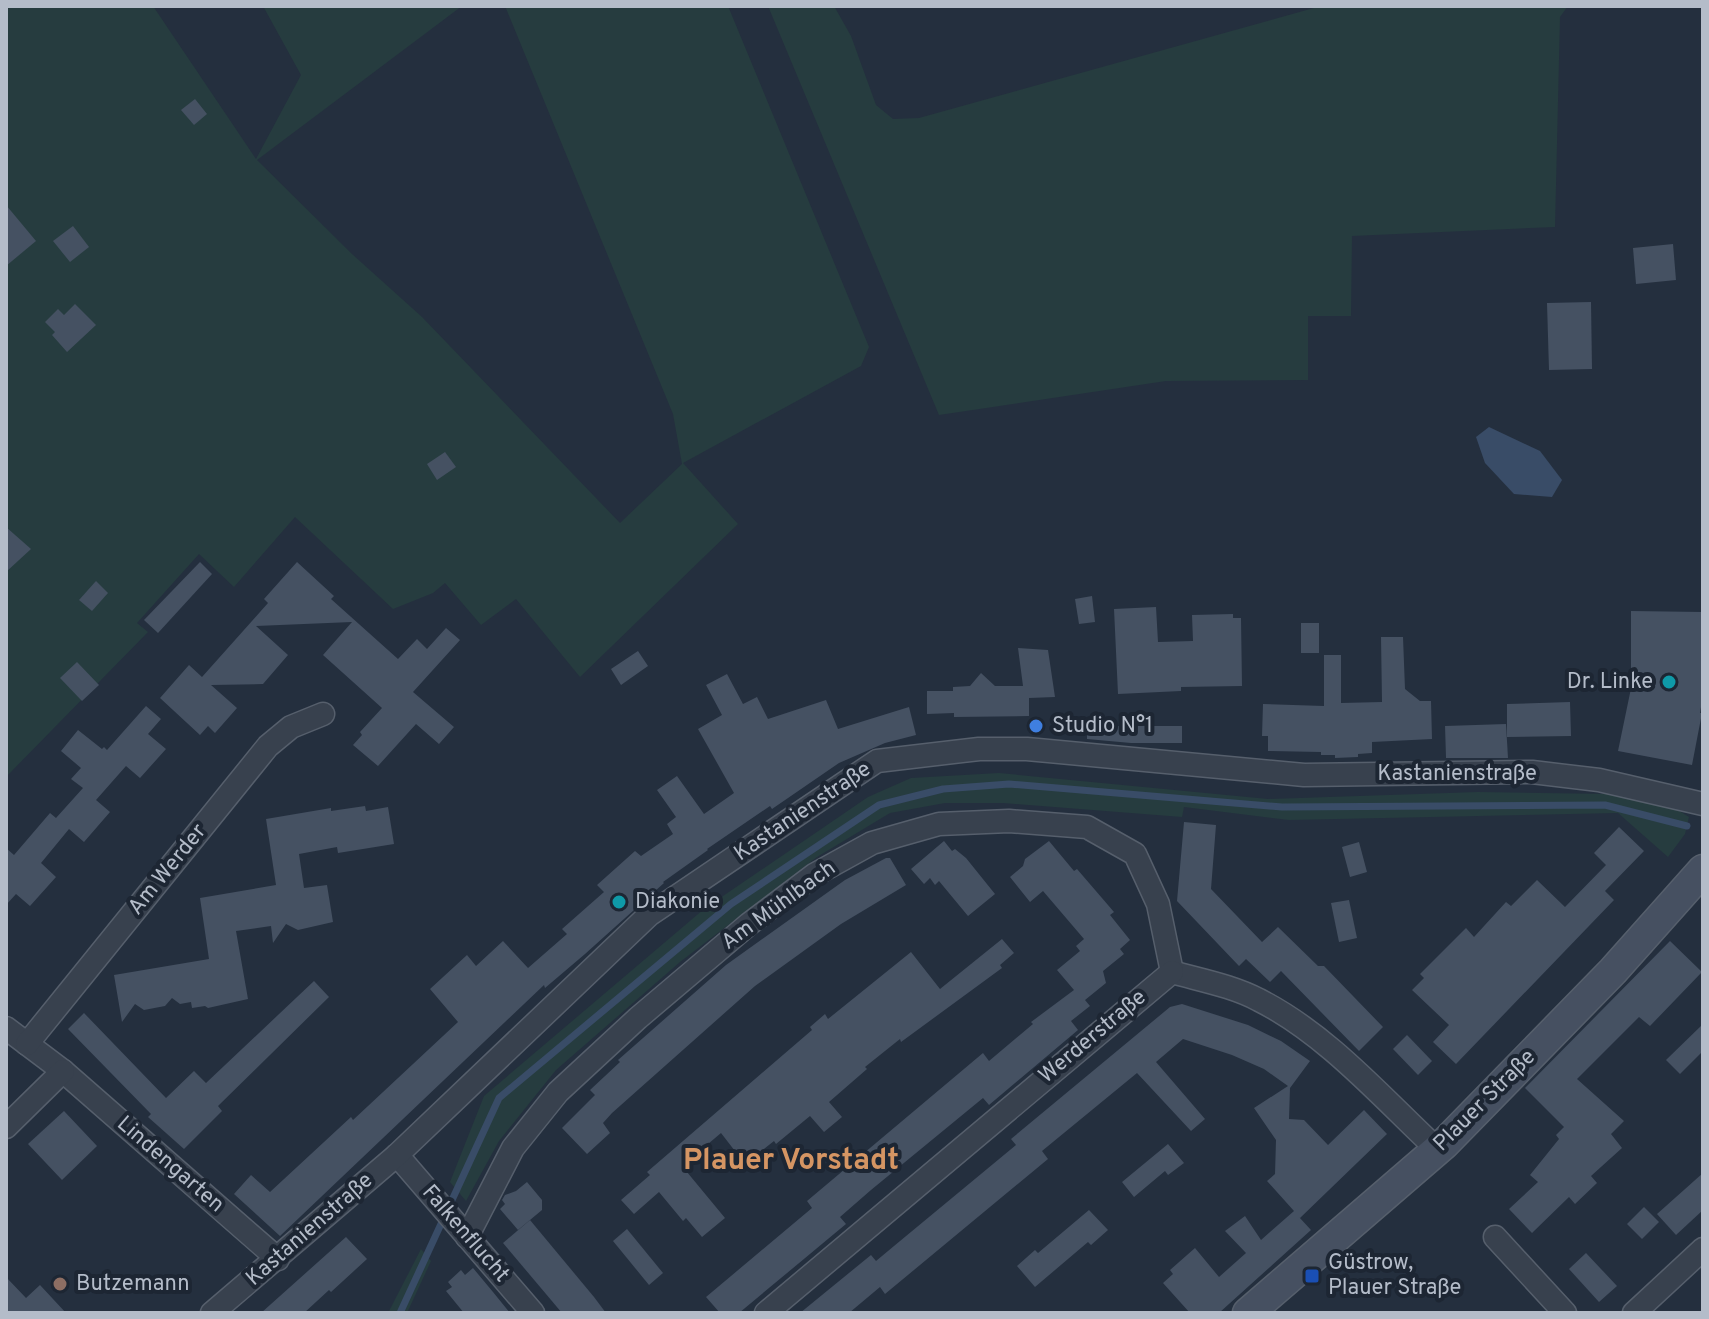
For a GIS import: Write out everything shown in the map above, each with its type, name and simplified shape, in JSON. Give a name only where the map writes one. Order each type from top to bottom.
[{"type":"main road","name":"Plauer Straße","points":[[1248,1313],[1438,1150],[1613,971],[1703,871]]},
{"type":"street","name":"Am Werder","points":[[27,1044],[268,746],[291,727],[323,714]]},
{"type":"street","name":"Kastanienstraße","points":[[214,1312],[397,1155],[649,915],[877,761],[979,749],[1027,749],[1304,775],[1532,772],[1599,780],[1703,804]]},
{"type":"street","name":"Am Mühlbach","points":[[463,1231],[513,1148],[558,1092],[638,1018],[749,924],[814,875],[872,843],[939,824],[1009,821],[1087,827],[1135,854],[1158,904],[1172,972]]},
{"type":"street","points":[[1172,972],[1257,998],[1291,1019],[1325,1044],[1438,1150]]},
{"type":"street","name":"Werderstraße","points":[[766,1313],[1172,972]]},
{"type":"street","name":"Lindengarten","points":[[6,1028],[63,1071],[278,1259]]},
{"type":"street","points":[[6,1127],[63,1071]]},
{"type":"street","name":"Falkenflucht","points":[[397,1155],[533,1313]]},
{"type":"street","points":[[1495,1237],[1565,1313]]},
{"type":"street","points":[[1634,1313],[1703,1249]]},
{"type":"green space","points":[[6,6],[153,6],[256,159],[301,75],[263,6],[462,6],[257,160],[352,254],[422,317],[620,523],[682,464],[673,414],[505,6],[728,6],[869,347],[861,366],[683,463],[738,524],[580,677],[516,599],[481,625],[445,583],[433,593],[393,609],[295,517],[234,587],[199,554],[137,623],[148,632],[6,777]]},
{"type":"green space","points":[[768,6],[834,6],[851,36],[876,105],[893,119],[919,118],[1321,6],[1568,6],[1560,17],[1555,227],[1352,236],[1351,316],[1308,316],[1308,380],[1166,381],[939,415]]},
{"type":"green space","points":[[999,773],[1268,799],[1478,792],[1608,794],[1673,807],[1689,817],[1685,834],[1668,857],[1618,813],[1289,820],[1184,807],[1182,817],[1003,803],[945,803],[890,813],[817,857],[680,962],[556,1070],[499,1141],[466,1201],[450,1182],[484,1096],[704,909],[868,797],[911,778]]},
{"type":"green space","points":[[421,1249],[431,1261],[407,1313],[388,1313]]},
{"type":"water","points":[[1489,427],[1540,451],[1562,480],[1552,497],[1514,494],[1485,463],[1476,437]]},
{"type":"building","points":[[195,99],[207,114],[194,125],[181,110]]},
{"type":"building","points":[[6,205],[36,241],[6,266]]},
{"type":"building","points":[[73,226],[89,247],[70,262],[53,241]]},
{"type":"building","points":[[1673,244],[1676,280],[1636,284],[1633,248]]},
{"type":"building","points":[[1591,302],[1592,369],[1549,370],[1547,303]]},
{"type":"building","points":[[75,304],[96,325],[67,352],[45,322],[58,309],[64,315]]},
{"type":"building","points":[[445,452],[456,467],[437,480],[427,464]]},
{"type":"building","points":[[6,527],[31,549],[6,572]]},
{"type":"building","points":[[200,562],[212,574],[158,633],[144,620]]},
{"type":"building","points":[[297,562],[334,596],[331,599],[398,659],[417,639],[427,649],[446,628],[460,640],[413,692],[454,727],[439,744],[416,724],[378,766],[353,745],[362,735],[360,732],[382,708],[323,655],[352,622],[256,626],[288,655],[263,684],[211,685],[237,708],[215,733],[208,726],[200,735],[160,698],[189,665],[202,677],[268,603],[264,599]]},
{"type":"building","points":[[96,581],[108,593],[92,611],[79,600]]},
{"type":"building","points":[[1092,596],[1095,622],[1079,624],[1075,599]]},
{"type":"building","points":[[1156,607],[1158,642],[1193,641],[1192,615],[1233,614],[1233,618],[1241,618],[1242,686],[1181,687],[1181,691],[1118,694],[1114,609]]},
{"type":"building","name":"Dr. Linke","points":[[1631,611],[1703,612],[1702,713],[1692,765],[1618,751],[1635,669],[1631,669]]},
{"type":"building","points":[[1301,623],[1319,623],[1319,653],[1301,653]]},
{"type":"building","points":[[1381,637],[1403,637],[1405,689],[1420,701],[1431,701],[1432,739],[1372,742],[1372,753],[1358,754],[1358,757],[1335,758],[1335,755],[1321,755],[1321,752],[1268,751],[1268,736],[1262,736],[1263,704],[1324,706],[1324,655],[1341,655],[1341,703],[1382,702]]},
{"type":"building","points":[[1018,648],[1048,650],[1055,697],[1029,698],[1029,716],[954,717],[954,713],[927,714],[927,691],[953,691],[953,687],[970,686],[981,673],[995,686],[1023,686]]},
{"type":"building","points":[[638,651],[648,666],[621,685],[611,669]]},
{"type":"building","points":[[77,662],[99,685],[82,701],[60,678]]},
{"type":"building","points":[[727,674],[743,704],[757,697],[768,719],[826,700],[838,729],[909,707],[916,735],[885,743],[839,763],[772,809],[770,806],[663,882],[585,954],[545,988],[544,985],[280,1236],[234,1194],[251,1175],[270,1192],[458,1022],[430,989],[467,955],[476,966],[503,941],[528,968],[567,934],[562,929],[604,892],[597,885],[635,851],[641,856],[673,834],[667,824],[676,817],[657,790],[677,776],[704,814],[734,793],[698,729],[722,715],[706,685]]},
{"type":"building","points":[[1570,702],[1571,736],[1507,737],[1507,704]]},
{"type":"building","points":[[146,706],[161,719],[148,734],[166,749],[140,778],[126,766],[96,800],[110,812],[84,842],[69,829],[41,863],[56,877],[30,906],[16,894],[6,905],[6,848],[14,855],[50,813],[56,818],[83,788],[71,779],[81,768],[61,751],[78,730],[107,750]]},
{"type":"building","points":[[1506,724],[1508,758],[1446,758],[1445,726]]},
{"type":"building","points":[[1087,726],[1182,726],[1182,743],[1087,739]]},
{"type":"building","points":[[365,806],[366,811],[388,807],[394,844],[338,853],[337,847],[299,854],[304,888],[327,885],[333,922],[298,930],[286,924],[273,943],[271,926],[236,931],[248,999],[208,1008],[192,1008],[191,1002],[180,1004],[172,998],[165,1006],[144,1010],[135,1004],[122,1022],[114,975],[209,959],[200,898],[276,885],[266,819],[331,808],[331,811]]},
{"type":"building","points":[[1184,822],[1216,825],[1211,889],[1262,942],[1278,927],[1318,966],[1324,966],[1383,1027],[1359,1051],[1281,971],[1270,982],[1246,959],[1239,966],[1177,901]]},
{"type":"building","points":[[1619,827],[1644,851],[1605,891],[1614,900],[1456,1064],[1433,1042],[1449,1025],[1412,990],[1424,978],[1420,974],[1466,928],[1474,937],[1506,902],[1511,906],[1537,880],[1565,907],[1606,865],[1594,853]]},
{"type":"building","points":[[944,841],[952,851],[955,849],[966,858],[995,894],[968,916],[939,881],[935,885],[930,878],[924,884],[911,869]]},
{"type":"building","points":[[1049,841],[1114,912],[1110,915],[1130,940],[1120,949],[1124,954],[1103,971],[1106,983],[1085,1000],[1090,1006],[1071,1021],[1078,1030],[989,1105],[983,1098],[871,1190],[840,1217],[846,1224],[739,1313],[720,1313],[706,1297],[812,1208],[807,1201],[983,1053],[989,1061],[1033,1024],[1031,1022],[1074,990],[1057,970],[1080,951],[1076,946],[1084,939],[1043,891],[1030,902],[1010,877],[1023,866],[1025,859]]},
{"type":"building","points":[[1359,842],[1367,872],[1350,877],[1342,847]]},
{"type":"building","points":[[890,858],[906,885],[841,924],[755,986],[612,1113],[603,1123],[610,1133],[587,1154],[562,1128],[595,1095],[590,1090],[620,1062],[618,1060],[726,965],[845,880]]},
{"type":"building","points":[[1349,900],[1357,938],[1339,942],[1331,903]]},
{"type":"building","points":[[1002,939],[1014,953],[1000,965],[1002,968],[865,1067],[867,1069],[829,1102],[842,1117],[824,1132],[810,1116],[745,1164],[721,1133],[682,1166],[725,1218],[702,1237],[686,1218],[683,1221],[659,1192],[634,1214],[621,1200],[650,1175],[647,1172],[812,1030],[810,1027],[825,1014],[828,1019],[911,952],[940,989]]},
{"type":"building","points":[[1670,941],[1702,972],[1650,1026],[1639,1017],[1577,1079],[1624,1121],[1611,1134],[1622,1148],[1591,1176],[1597,1183],[1575,1204],[1569,1197],[1532,1233],[1509,1209],[1538,1182],[1530,1175],[1559,1139],[1556,1135],[1564,1127],[1525,1088]]},
{"type":"building","points":[[314,981],[329,997],[218,1106],[222,1111],[184,1149],[148,1117],[151,1114],[68,1029],[84,1013],[166,1098],[194,1071],[206,1083]]},
{"type":"building","points":[[1182,1004],[1248,1025],[1281,1041],[1310,1061],[1290,1088],[1289,1119],[1304,1120],[1328,1145],[1364,1110],[1387,1134],[1299,1217],[1311,1230],[1219,1313],[1190,1313],[1163,1283],[1173,1274],[1170,1270],[1195,1248],[1219,1277],[1246,1253],[1225,1231],[1245,1216],[1261,1240],[1294,1211],[1267,1181],[1275,1174],[1276,1140],[1254,1108],[1288,1086],[1264,1069],[1183,1039],[1156,1062],[1205,1119],[1191,1131],[1137,1073],[1042,1151],[1048,1159],[885,1294],[880,1287],[849,1313],[800,1313],[871,1255],[876,1261],[1016,1145],[1011,1139],[1170,1007]]},
{"type":"building","points":[[1703,1024],[1703,1051],[1680,1074],[1666,1060]]},
{"type":"building","points":[[1407,1035],[1432,1061],[1418,1075],[1393,1049]]},
{"type":"building","points":[[64,1111],[97,1146],[62,1180],[28,1144]]},
{"type":"building","points":[[1168,1144],[1184,1163],[1168,1175],[1165,1171],[1134,1197],[1122,1182]]},
{"type":"building","points":[[1703,1173],[1703,1210],[1676,1235],[1657,1214]]},
{"type":"building","points":[[527,1182],[542,1200],[542,1210],[518,1230],[500,1209],[505,1204],[502,1200],[505,1195]]},
{"type":"building","points":[[1644,1207],[1659,1222],[1642,1239],[1627,1224]]},
{"type":"building","points":[[1089,1210],[1108,1230],[1091,1245],[1088,1242],[1035,1287],[1017,1266],[1035,1250],[1038,1253]]},
{"type":"building","points":[[530,1220],[606,1313],[562,1313],[503,1243]]},
{"type":"building","points":[[627,1229],[663,1273],[649,1285],[613,1241]]},
{"type":"building","points":[[346,1237],[367,1259],[331,1292],[329,1290],[304,1313],[261,1313]]},
{"type":"building","points":[[1586,1253],[1617,1286],[1599,1302],[1569,1269]]},
{"type":"building","points":[[473,1268],[510,1313],[464,1313],[446,1291],[452,1287],[448,1282],[461,1270],[465,1275]]},
{"type":"building","name":"Butzemann","points":[[6,1277],[26,1298],[40,1285],[66,1313],[6,1313]]},
{"type":"waterway","points":[[400,1313],[499,1098],[731,904],[879,805],[943,789],[1009,784],[1282,807],[1605,805],[1687,826]]},
{"type":"place","name":"Dr. Linke","points":[[1669,682]]},
{"type":"place","name":"Studio N°1","points":[[1036,726]]},
{"type":"place","name":"Diakonie","points":[[619,902]]},
{"type":"place","name":"Güstrow, Plauer Straße","points":[[1312,1276]]},
{"type":"place","name":"Butzemann","points":[[60,1284]]},
{"type":"district","name":"Plauer Vorstadt","points":[[791,1161]]}]
